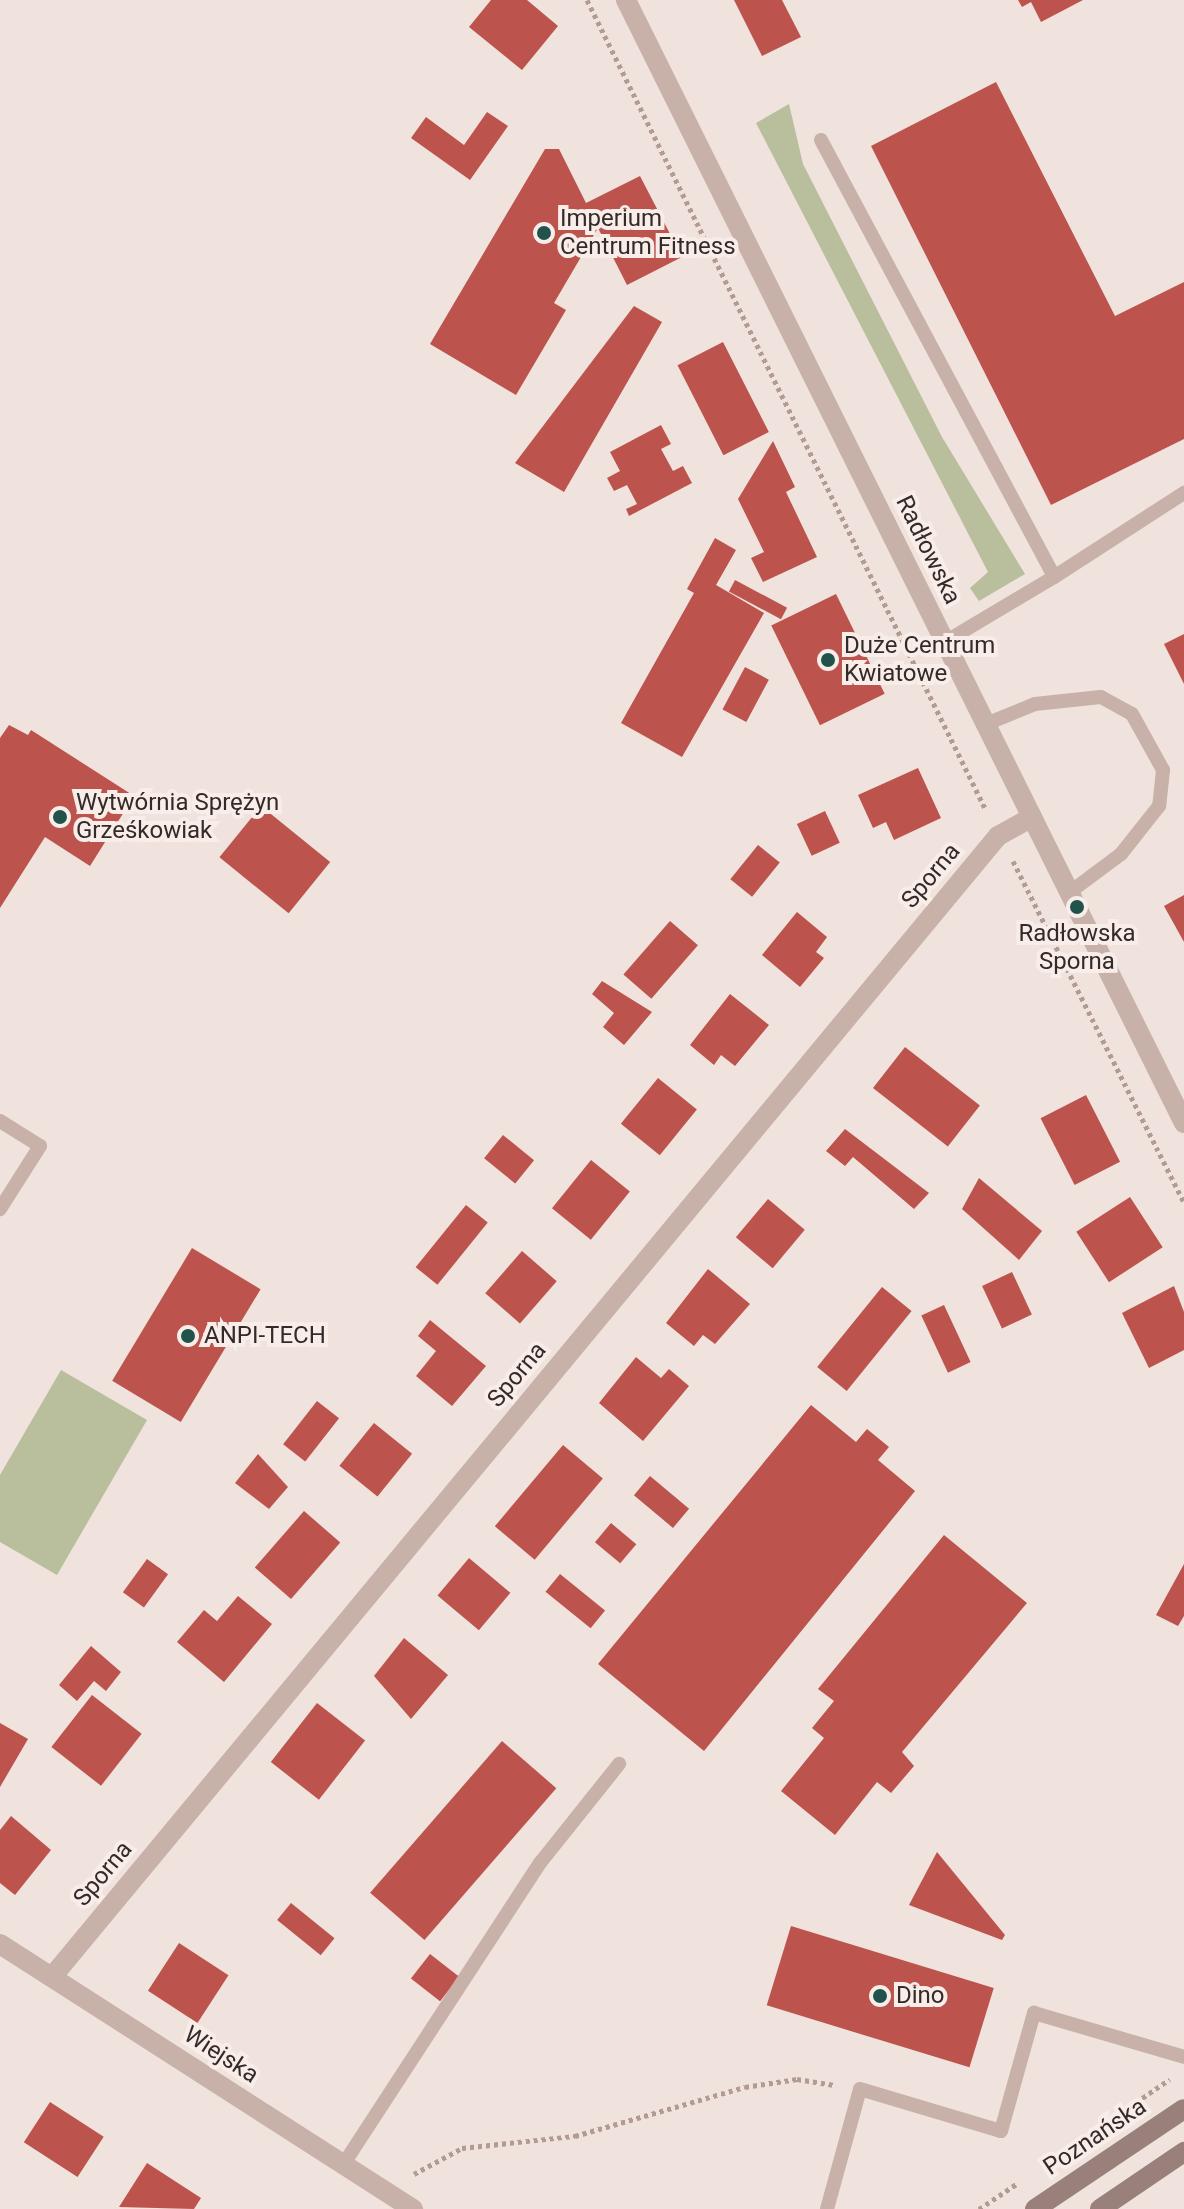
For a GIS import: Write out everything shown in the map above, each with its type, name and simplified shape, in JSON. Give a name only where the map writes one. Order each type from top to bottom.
[{"type":"main road","name":"Poznańska","points":[[1035,2209],[1184,2109]]},
{"type":"main road","points":[[1100,2209],[1184,2152]]},
{"type":"street","name":"Radłowska","points":[[626,0],[1184,1123]]},
{"type":"street","name":"Sporna","points":[[52,1977],[998,836],[1032,817]]},
{"type":"street","name":"Wiejska","points":[[0,1944],[413,2209]]},
{"type":"lane","points":[[821,140],[1054,577]]},
{"type":"lane","points":[[945,642],[1054,577],[1184,493]]},
{"type":"lane","points":[[986,724],[1035,704],[1101,697],[1132,714],[1163,770],[1159,806],[1121,854],[1070,892]]},
{"type":"lane","points":[[0,1121],[40,1146],[0,1209]]},
{"type":"lane","points":[[343,2165],[540,1863],[619,1764]]},
{"type":"lane","points":[[827,2209],[860,2089],[1001,2131],[1034,2013],[1184,2057]]},
{"type":"path","points":[[587,0],[998,836],[1184,1203]]},
{"type":"path","points":[[385,2191],[462,2148],[575,2136],[797,2079],[860,2089]]},
{"type":"green space","points":[[789,104],[803,164],[942,437],[1025,574],[979,601],[970,588],[988,572],[756,123]]},
{"type":"green space","points":[[61,1370],[147,1420],[57,1575],[0,1542],[0,1475]]},
{"type":"building","points":[[491,0],[527,0],[558,26],[522,70],[469,27]]},
{"type":"building","points":[[734,0],[782,0],[801,37],[762,56]]},
{"type":"building","points":[[1018,0],[1083,0],[1041,22],[1031,2],[1022,7]]},
{"type":"building","points":[[996,82],[1115,316],[1184,282],[1184,439],[1051,505],[871,146]]},
{"type":"building","points":[[487,112],[508,126],[470,180],[411,138],[426,117],[464,145]]},
{"type":"building","points":[[545,149],[559,149],[586,203],[640,176],[682,257],[627,285],[598,228],[554,303],[566,310],[516,395],[430,344]]},
{"type":"building","points":[[634,306],[662,322],[564,492],[515,463]]},
{"type":"building","points":[[723,342],[769,432],[723,455],[678,365]]},
{"type":"building","points":[[661,425],[671,444],[661,449],[673,471],[683,466],[692,483],[629,516],[626,509],[637,504],[627,485],[614,491],[607,478],[620,471],[610,452]]},
{"type":"building","points":[[773,441],[795,487],[786,492],[817,557],[763,582],[751,558],[764,552],[738,499]]},
{"type":"building","points":[[715,538],[736,550],[716,585],[764,613],[682,757],[621,723],[694,593],[687,589]]},
{"type":"building","points":[[735,580],[787,608],[781,619],[729,591]]},
{"type":"building","name":"Duże Centrum Kwiatowe","points":[[836,594],[885,694],[820,725],[771,626]]},
{"type":"building","points":[[1184,634],[1184,684],[1164,644]]},
{"type":"building","points":[[745,667],[769,680],[746,722],[722,709]]},
{"type":"building","name":"Wytwórnia Sprężyn Grześkowiak","points":[[9,725],[28,735],[31,730],[134,796],[90,866],[45,837],[0,908],[0,738]]},
{"type":"building","points":[[918,768],[941,818],[894,840],[886,822],[873,828],[858,795]]},
{"type":"building","points":[[261,806],[330,862],[289,913],[219,857]]},
{"type":"building","points":[[825,811],[840,843],[812,856],[797,824]]},
{"type":"building","points":[[758,845],[780,863],[752,897],[730,879]]},
{"type":"building","points":[[1184,895],[1184,942],[1164,906]]},
{"type":"building","points":[[797,912],[827,937],[816,952],[824,958],[800,987],[762,955]]},
{"type":"building","points":[[670,921],[698,945],[651,999],[623,975]]},
{"type":"building","points":[[602,981],[652,1012],[624,1045],[603,1027],[614,1013],[592,994]]},
{"type":"building","points":[[730,994],[769,1025],[735,1066],[721,1055],[714,1065],[690,1045]]},
{"type":"building","points":[[905,1047],[980,1105],[948,1146],[873,1088]]},
{"type":"building","points":[[658,1078],[697,1109],[660,1155],[621,1124]]},
{"type":"building","points":[[1086,1095],[1120,1162],[1075,1185],[1041,1118]]},
{"type":"building","points":[[845,1129],[929,1193],[914,1209],[853,1157],[845,1166],[826,1151]]},
{"type":"building","points":[[503,1135],[534,1160],[515,1183],[484,1158]]},
{"type":"building","points":[[591,1160],[630,1191],[591,1240],[552,1208]]},
{"type":"building","points":[[979,1178],[1042,1231],[1019,1260],[962,1209]]},
{"type":"building","points":[[1130,1197],[1163,1247],[1109,1282],[1076,1232]]},
{"type":"building","points":[[768,1199],[805,1230],[773,1268],[736,1237]]},
{"type":"building","points":[[466,1205],[488,1223],[437,1285],[416,1267]]},
{"type":"building","name":"ANPI-TECH","points":[[192,1248],[261,1289],[181,1422],[112,1381]]},
{"type":"building","points":[[522,1251],[557,1281],[520,1323],[485,1293]]},
{"type":"building","points":[[708,1269],[750,1304],[715,1344],[703,1335],[694,1346],[666,1323]]},
{"type":"building","points":[[1012,1272],[1032,1315],[1002,1329],[982,1286]]},
{"type":"building","points":[[1174,1286],[1184,1312],[1184,1350],[1149,1368],[1122,1313]]},
{"type":"building","points":[[882,1287],[912,1311],[847,1391],[817,1367]]},
{"type":"building","points":[[944,1305],[971,1362],[948,1373],[921,1316]]},
{"type":"building","points":[[430,1320],[486,1366],[452,1406],[416,1376],[436,1351],[418,1336]]},
{"type":"building","points":[[636,1357],[661,1378],[669,1369],[689,1386],[643,1441],[599,1403]]},
{"type":"building","points":[[317,1401],[339,1418],[305,1462],[283,1444]]},
{"type":"building","points":[[811,1405],[856,1442],[867,1429],[889,1447],[878,1460],[915,1491],[704,1751],[598,1664]]},
{"type":"building","points":[[374,1423],[412,1454],[377,1497],[339,1466]]},
{"type":"building","points":[[563,1445],[603,1478],[535,1560],[495,1526]]},
{"type":"building","points":[[258,1454],[288,1487],[269,1509],[235,1483]]},
{"type":"building","points":[[650,1476],[689,1509],[673,1528],[634,1495]]},
{"type":"building","points":[[304,1511],[340,1542],[291,1599],[255,1568]]},
{"type":"building","points":[[611,1523],[636,1544],[620,1563],[595,1542]]},
{"type":"building","points":[[944,1535],[1027,1603],[902,1752],[914,1766],[891,1793],[877,1782],[835,1835],[781,1791],[824,1738],[812,1728],[834,1701],[818,1689]]},
{"type":"building","points":[[469,1558],[510,1593],[479,1630],[438,1596]]},
{"type":"building","points":[[147,1559],[168,1574],[144,1607],[123,1592]]},
{"type":"building","points":[[1184,1564],[1184,1616],[1178,1626],[1156,1615]]},
{"type":"building","points":[[560,1574],[605,1611],[591,1628],[546,1592]]},
{"type":"building","points":[[238,1596],[272,1624],[224,1682],[177,1642],[204,1610],[217,1621]]},
{"type":"building","points":[[404,1638],[448,1675],[411,1719],[374,1676]]},
{"type":"building","points":[[91,1646],[121,1672],[106,1691],[94,1681],[77,1701],[59,1685]]},
{"type":"building","points":[[92,1695],[142,1734],[101,1786],[51,1747]]},
{"type":"building","points":[[317,1703],[365,1741],[319,1800],[271,1762]]},
{"type":"building","points":[[0,1723],[28,1739],[0,1787]]},
{"type":"building","points":[[502,1741],[556,1788],[424,1940],[370,1893]]},
{"type":"building","points":[[11,1816],[51,1850],[15,1895],[0,1883],[0,1830]]},
{"type":"building","points":[[937,1852],[1005,1935],[1002,1940],[909,1905]]},
{"type":"building","points":[[291,1903],[335,1938],[321,1955],[277,1920]]},
{"type":"building","name":"Dino","points":[[791,1926],[994,1988],[969,2067],[767,2005]]},
{"type":"building","points":[[179,1943],[228,1975],[197,2023],[148,1991]]},
{"type":"building","points":[[430,1954],[459,1977],[440,2001],[411,1978]]},
{"type":"building","points":[[50,2102],[104,2137],[78,2177],[24,2142]]},
{"type":"building","points":[[147,2163],[201,2198],[194,2209],[119,2207]]},
{"type":"place","name":"Imperium Centrum Fitness","points":[[544,233]]},
{"type":"place","name":"Duże Centrum Kwiatowe","points":[[828,660]]},
{"type":"place","name":"Wytwórnia Sprężyn Grześkowiak","points":[[60,817]]},
{"type":"place","name":"Radłowska Sporna","points":[[1077,907]]},
{"type":"place","name":"ANPI-TECH","points":[[188,1336]]},
{"type":"place","name":"Dino","points":[[880,1996]]}]
